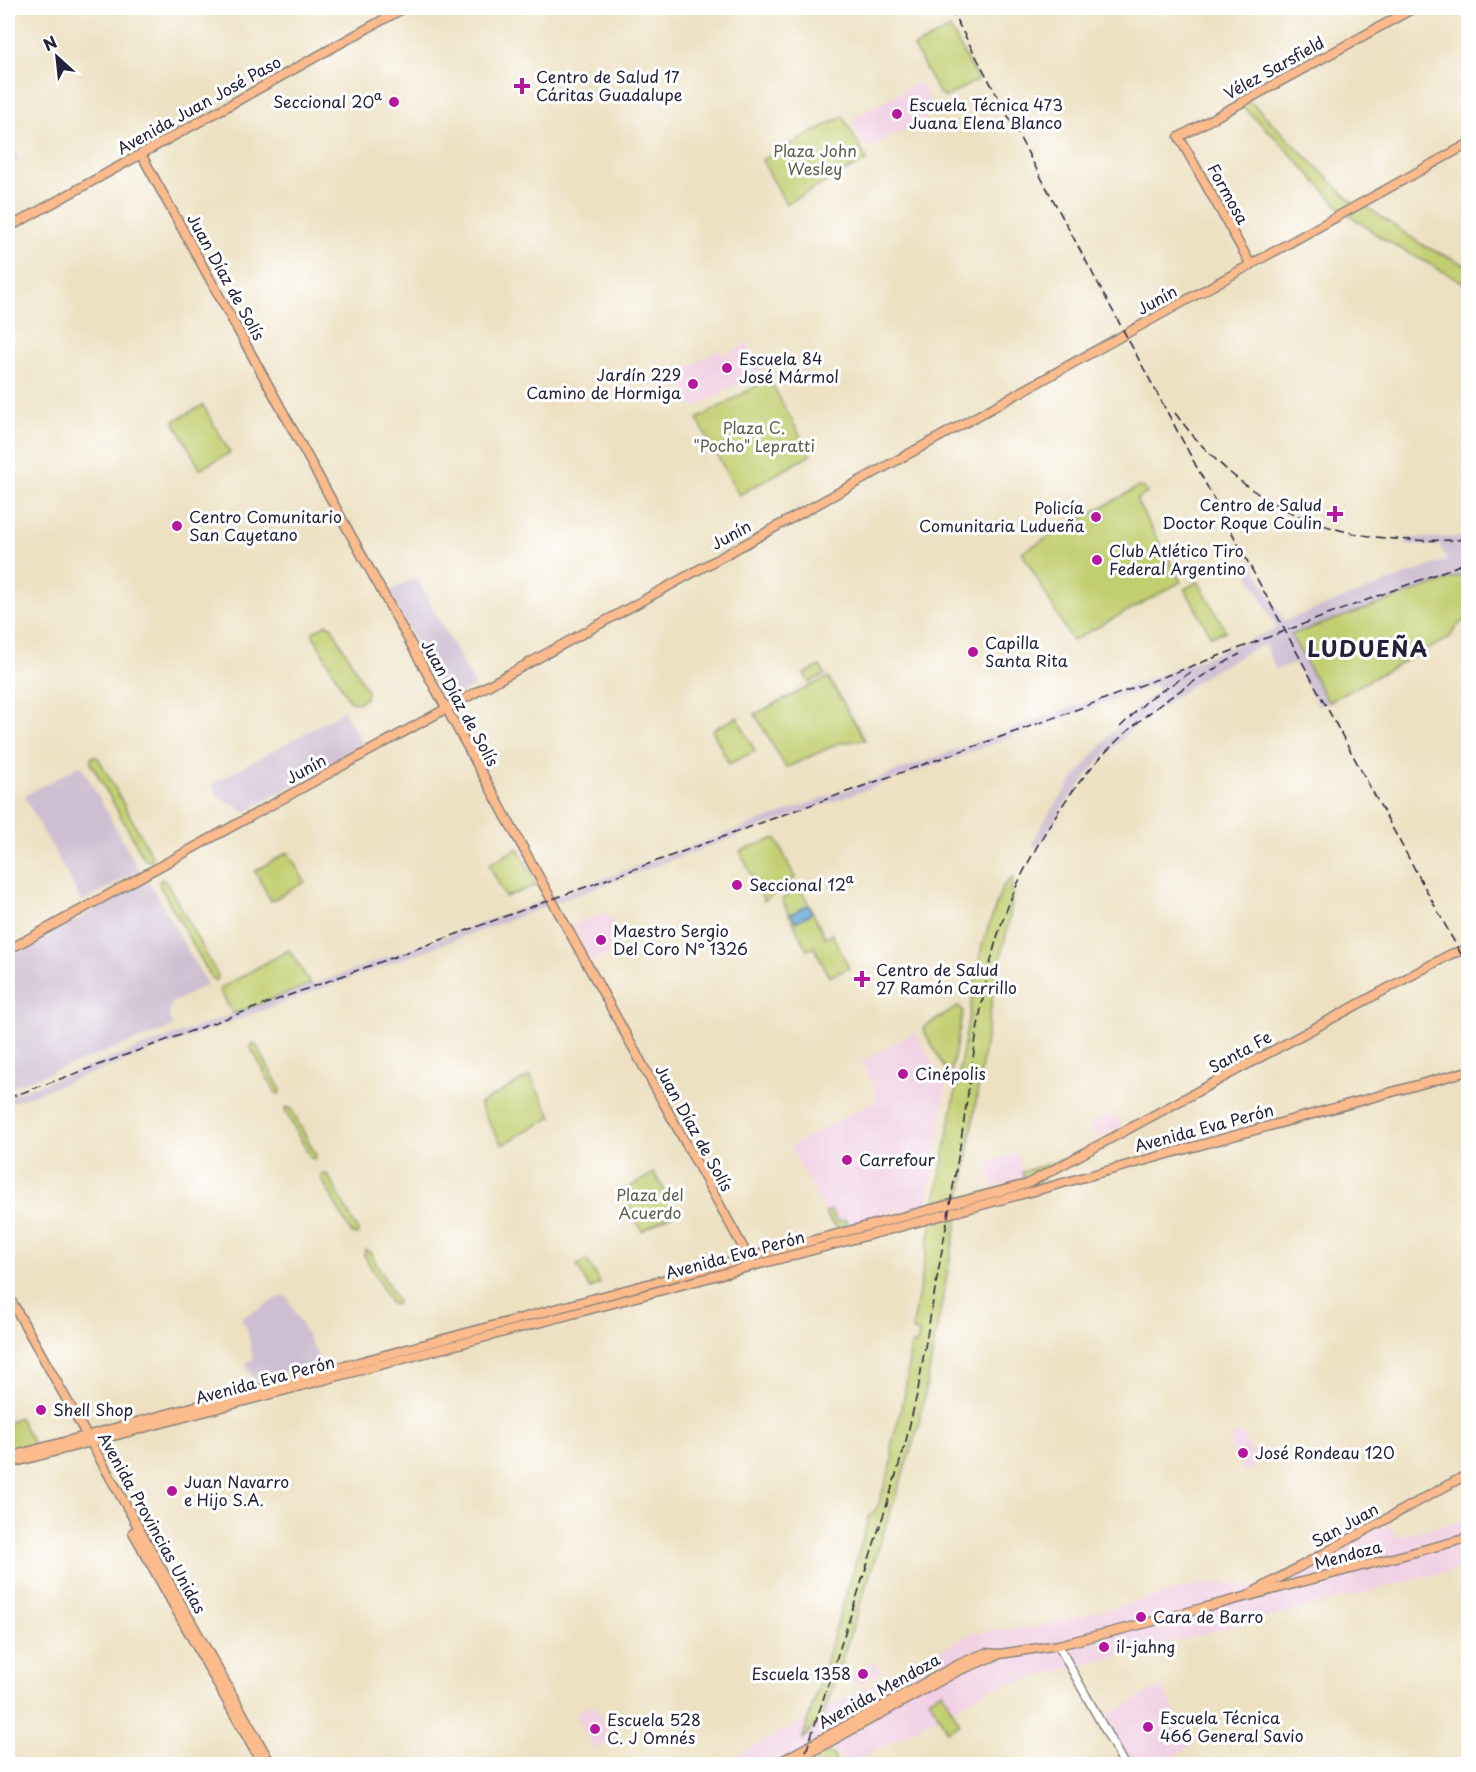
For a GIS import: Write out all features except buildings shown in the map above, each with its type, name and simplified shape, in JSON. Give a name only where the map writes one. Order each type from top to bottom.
[{"type":"main road","name":"Avenida Juan José Paso","points":[[8,228],[404,8]]},
{"type":"main road","name":"Vélez Sarsfield","points":[[1179,137],[1414,8]]},
{"type":"main road","name":"Formosa","points":[[1179,137],[1251,265]]},
{"type":"main road","name":"Junín","points":[[8,950],[1468,144]]},
{"type":"main road","name":"Juan Díaz de Solís","points":[[141,154],[751,1261]]},
{"type":"main road","name":"Santa Fe","points":[[1027,1184],[1451,954],[1468,949]]},
{"type":"main road","name":"Avenida Eva Perón","points":[[751,1261],[1034,1191],[1468,1071]]},
{"type":"main road","name":"Avenida Eva Perón","points":[[8,1464],[85,1440],[751,1261],[1027,1184]]},
{"type":"main road","name":"Avenida Provincias Unidas","points":[[8,1295],[262,1764]]},
{"type":"main road","name":"Avenida Provincias Unidas","points":[[8,1306],[271,1764]]},
{"type":"main road","name":"Avenida Eva Perón","points":[[8,1457],[85,1440]]},
{"type":"main road","name":"San Juan","points":[[1236,1601],[1468,1474]]},
{"type":"main road","name":"Mendoza","points":[[1236,1601],[1468,1538]]},
{"type":"main road","name":"Avenida Mendoza","points":[[776,1764],[959,1664],[985,1653],[1000,1654],[1058,1645],[1236,1601]]},
{"type":"main road","name":"Avenida Mendoza","points":[[790,1764],[958,1671],[1000,1654]]},
{"type":"street","points":[[1058,1645],[1124,1764]]},
{"type":"shaded area","name":"Escuela Técnica 473 Juana Elena Blanco","points":[[919,82],[936,112],[871,148],[866,147],[852,122],[854,118]]},
{"type":"shaded area","points":[[8,138],[19,160],[8,166]]},
{"type":"shaded area","name":"Escuela 84 José Mármol","points":[[748,343],[763,370],[694,408],[675,374],[720,349],[724,356]]},
{"type":"shaded area","points":[[1468,537],[1468,573],[1291,635],[1328,702],[1319,707],[1295,663],[1276,670],[1265,645],[1247,652],[1206,675],[1132,729],[1096,764],[1064,806],[1038,848],[1032,844],[1045,820],[1074,778],[1116,728],[1145,700],[1158,691],[1155,685],[8,1104],[8,1096],[1152,678],[1277,629],[1244,565],[1251,561],[1284,621],[1447,560],[1440,546],[1406,545],[1407,538]]},
{"type":"shaded area","points":[[414,578],[417,579],[474,683],[473,687],[449,700],[389,594],[389,591]]},
{"type":"shaded area","points":[[344,711],[363,744],[361,748],[245,812],[217,796],[212,784]]},
{"type":"shaded area","points":[[81,765],[139,870],[82,902],[24,796]]},
{"type":"shaded area","points":[[148,880],[207,984],[171,1004],[169,1017],[173,1027],[8,1088],[8,958]]},
{"type":"shaded area","name":"Maestro Sergio Del Coro N° 1326","points":[[606,912],[624,944],[592,962],[572,924]]},
{"type":"shaded area","points":[[912,1033],[917,1034],[946,1088],[927,1205],[896,1213],[894,1209],[885,1213],[886,1216],[836,1228],[832,1225],[790,1147],[878,1099],[874,1092],[876,1090],[861,1062]]},
{"type":"shaded area","points":[[1108,1114],[1111,1118],[1117,1115],[1122,1125],[1097,1139],[1089,1125]]},
{"type":"shaded area","points":[[1018,1154],[1024,1179],[993,1187],[986,1162]]},
{"type":"shaded area","points":[[282,1296],[287,1297],[320,1360],[319,1363],[254,1380],[245,1364],[253,1359],[247,1329],[241,1318]]},
{"type":"shaded area","name":"José Rondeau 120","points":[[1241,1432],[1257,1461],[1244,1472],[1230,1445],[1232,1444],[1229,1438]]},
{"type":"shaded area","points":[[1468,1519],[1468,1566],[990,1689],[849,1764],[843,1764],[830,1742],[790,1764],[719,1764],[970,1634],[1042,1626],[1212,1582],[1267,1588],[1388,1524],[1398,1537]]},
{"type":"shaded area","name":"Escuela 1358","points":[[875,1661],[881,1672],[855,1686],[852,1682],[849,1683],[846,1677]]},
{"type":"shaded area","name":"Escuela Técnica 466 General Savio","points":[[1161,1686],[1194,1745],[1159,1764],[1133,1764],[1106,1716]]},
{"type":"shaded area","name":"Escuela 528 C. J Omnés","points":[[593,1704],[613,1740],[595,1750],[575,1713]]},
{"type":"green space","points":[[950,28],[978,80],[944,98],[942,93],[939,94],[914,47]]},
{"type":"green space","points":[[1248,99],[1356,206],[1361,203],[1424,246],[1468,266],[1468,285],[1383,239],[1340,208],[1277,139],[1240,104]]},
{"type":"green space","name":"Plaza John Wesley","points":[[843,116],[867,160],[786,204],[762,160]]},
{"type":"green space","name":"Plaza C. \"Pocho\" Lepratti","points":[[769,379],[811,455],[739,495],[697,419]]},
{"type":"green space","points":[[203,405],[230,453],[200,469],[174,421]]},
{"type":"green space","name":"Club Atlético Tiro Federal Argentino","points":[[1138,487],[1144,488],[1147,493],[1136,500],[1181,582],[1072,641],[1022,552]]},
{"type":"green space","points":[[1468,573],[1468,620],[1459,624],[1449,638],[1328,702],[1291,635]]},
{"type":"green space","points":[[1198,581],[1226,631],[1211,636],[1185,589]]},
{"type":"green space","points":[[327,624],[332,627],[367,691],[366,698],[357,703],[350,702],[313,635],[314,631]]},
{"type":"green space","points":[[820,666],[825,674],[809,683],[804,674]]},
{"type":"green space","points":[[828,677],[865,740],[839,743],[786,768],[755,714]]},
{"type":"green space","points":[[737,717],[755,751],[729,764],[712,730]]},
{"type":"green space","points":[[95,756],[99,759],[152,856],[151,861],[145,860],[91,763],[91,758]]},
{"type":"green space","points":[[776,838],[795,878],[764,901],[740,851]]},
{"type":"green space","points":[[518,848],[537,885],[505,897],[489,864]]},
{"type":"green space","points":[[288,852],[305,882],[271,901],[255,871]]},
{"type":"green space","points":[[1013,877],[1010,917],[994,988],[957,1222],[919,1425],[823,1717],[802,1740],[869,1517],[878,1506],[893,1459],[891,1447],[904,1398],[911,1344],[917,1344],[919,1333],[912,1330],[982,945],[1002,888]]},
{"type":"green space","points":[[162,879],[167,883],[218,976],[216,981],[211,977],[160,886],[159,881]]},
{"type":"green space","points":[[799,885],[825,937],[832,934],[849,968],[829,977],[814,947],[807,950],[782,900]]},
{"type":"green space","points":[[289,950],[311,984],[233,1014],[219,989]]},
{"type":"green space","points":[[959,1006],[963,1011],[951,1073],[948,1074],[924,1031],[924,1027]]},
{"type":"green space","points":[[253,1043],[281,1090],[279,1094],[276,1093],[251,1048]]},
{"type":"green space","points":[[530,1076],[552,1117],[502,1145],[479,1104]]},
{"type":"green space","points":[[287,1107],[291,1109],[316,1155],[314,1159],[311,1158],[285,1111]]},
{"type":"green space","points":[[1061,1160],[1063,1163],[1025,1182],[1022,1172]]},
{"type":"green space","points":[[323,1173],[328,1175],[358,1235],[352,1234],[321,1178]]},
{"type":"green space","name":"Plaza del Acuerdo","points":[[654,1173],[677,1212],[642,1231],[621,1192]]},
{"type":"green space","points":[[831,1210],[837,1222],[847,1221],[845,1226],[835,1226],[831,1222],[825,1213]]},
{"type":"green space","points":[[365,1250],[370,1252],[397,1301],[396,1305],[391,1304],[364,1255]]},
{"type":"green space","points":[[587,1260],[600,1283],[590,1289],[577,1265]]},
{"type":"green space","points":[[19,1417],[34,1445],[12,1451],[8,1444],[8,1423]]},
{"type":"green space","points":[[942,1691],[960,1724],[947,1731],[929,1698]]},
{"type":"green space","points":[[827,1753],[833,1754],[837,1764],[807,1764]]},
{"type":"water","points":[[808,905],[812,913],[796,922],[791,914]]},
{"type":"railway","points":[[950,8],[1468,967]]},
{"type":"railway","points":[[1175,413],[1205,448],[1236,477],[1269,501],[1304,518],[1341,530],[1381,538],[1468,539]]},
{"type":"railway","points":[[8,1098],[1062,715],[1468,562]]},
{"type":"railway","points":[[802,1764],[905,1445],[918,1390],[958,1160],[984,992],[994,948],[1006,911],[1028,863],[1054,818],[1097,761],[1121,737],[1175,694],[1240,654]]},
{"type":"railway","points":[[1120,727],[1149,699],[1191,672]]},
{"type":"place","name":"Centro de Salud 17 Cáritas Guadalupe","points":[[522,86]]},
{"type":"place","name":"Seccional 20ª","points":[[394,102]]},
{"type":"place","name":"Escuela Técnica 473 Juana Elena Blanco","points":[[897,114]]},
{"type":"place","name":"Escuela 84 José Mármol","points":[[727,368]]},
{"type":"place","name":"Jardín 229 Camino de Hormiga","points":[[693,384]]},
{"type":"place","name":"Centro de Salud Doctor Roque Coulin","points":[[1335,514]]},
{"type":"place","name":"Policía Comunitaria Ludueña","points":[[1096,517]]},
{"type":"place","name":"Centro Comunitario San Cayetano","points":[[177,526]]},
{"type":"place","name":"Club Atlético Tiro Federal Argentino","points":[[1097,560]]},
{"type":"place","name":"Capilla Santa Rita","points":[[973,652]]},
{"type":"place","name":"Seccional 12ª","points":[[737,885]]},
{"type":"place","name":"Maestro Sergio Del Coro N° 1326","points":[[601,940]]},
{"type":"place","name":"Centro de Salud 27 Ramón Carrillo","points":[[862,979]]},
{"type":"place","name":"Cinépolis","points":[[903,1074]]},
{"type":"place","name":"Carrefour","points":[[847,1160]]},
{"type":"place","name":"Shell Shop","points":[[41,1410]]},
{"type":"place","name":"José Rondeau 120","points":[[1243,1453]]},
{"type":"place","name":"Juan Navarro e Hijo S.A.","points":[[172,1491]]},
{"type":"place","name":"Cara de Barro","points":[[1141,1617]]},
{"type":"place","name":"il-jahng","points":[[1104,1647]]},
{"type":"place","name":"Escuela 1358","points":[[863,1674]]},
{"type":"place","name":"Escuela Técnica 466 General Savio","points":[[1148,1727]]},
{"type":"place","name":"Escuela 528 C. J Omnés","points":[[595,1729]]},
{"type":"district","name":"LUDUEÑA","points":[[1368,649]]}]
